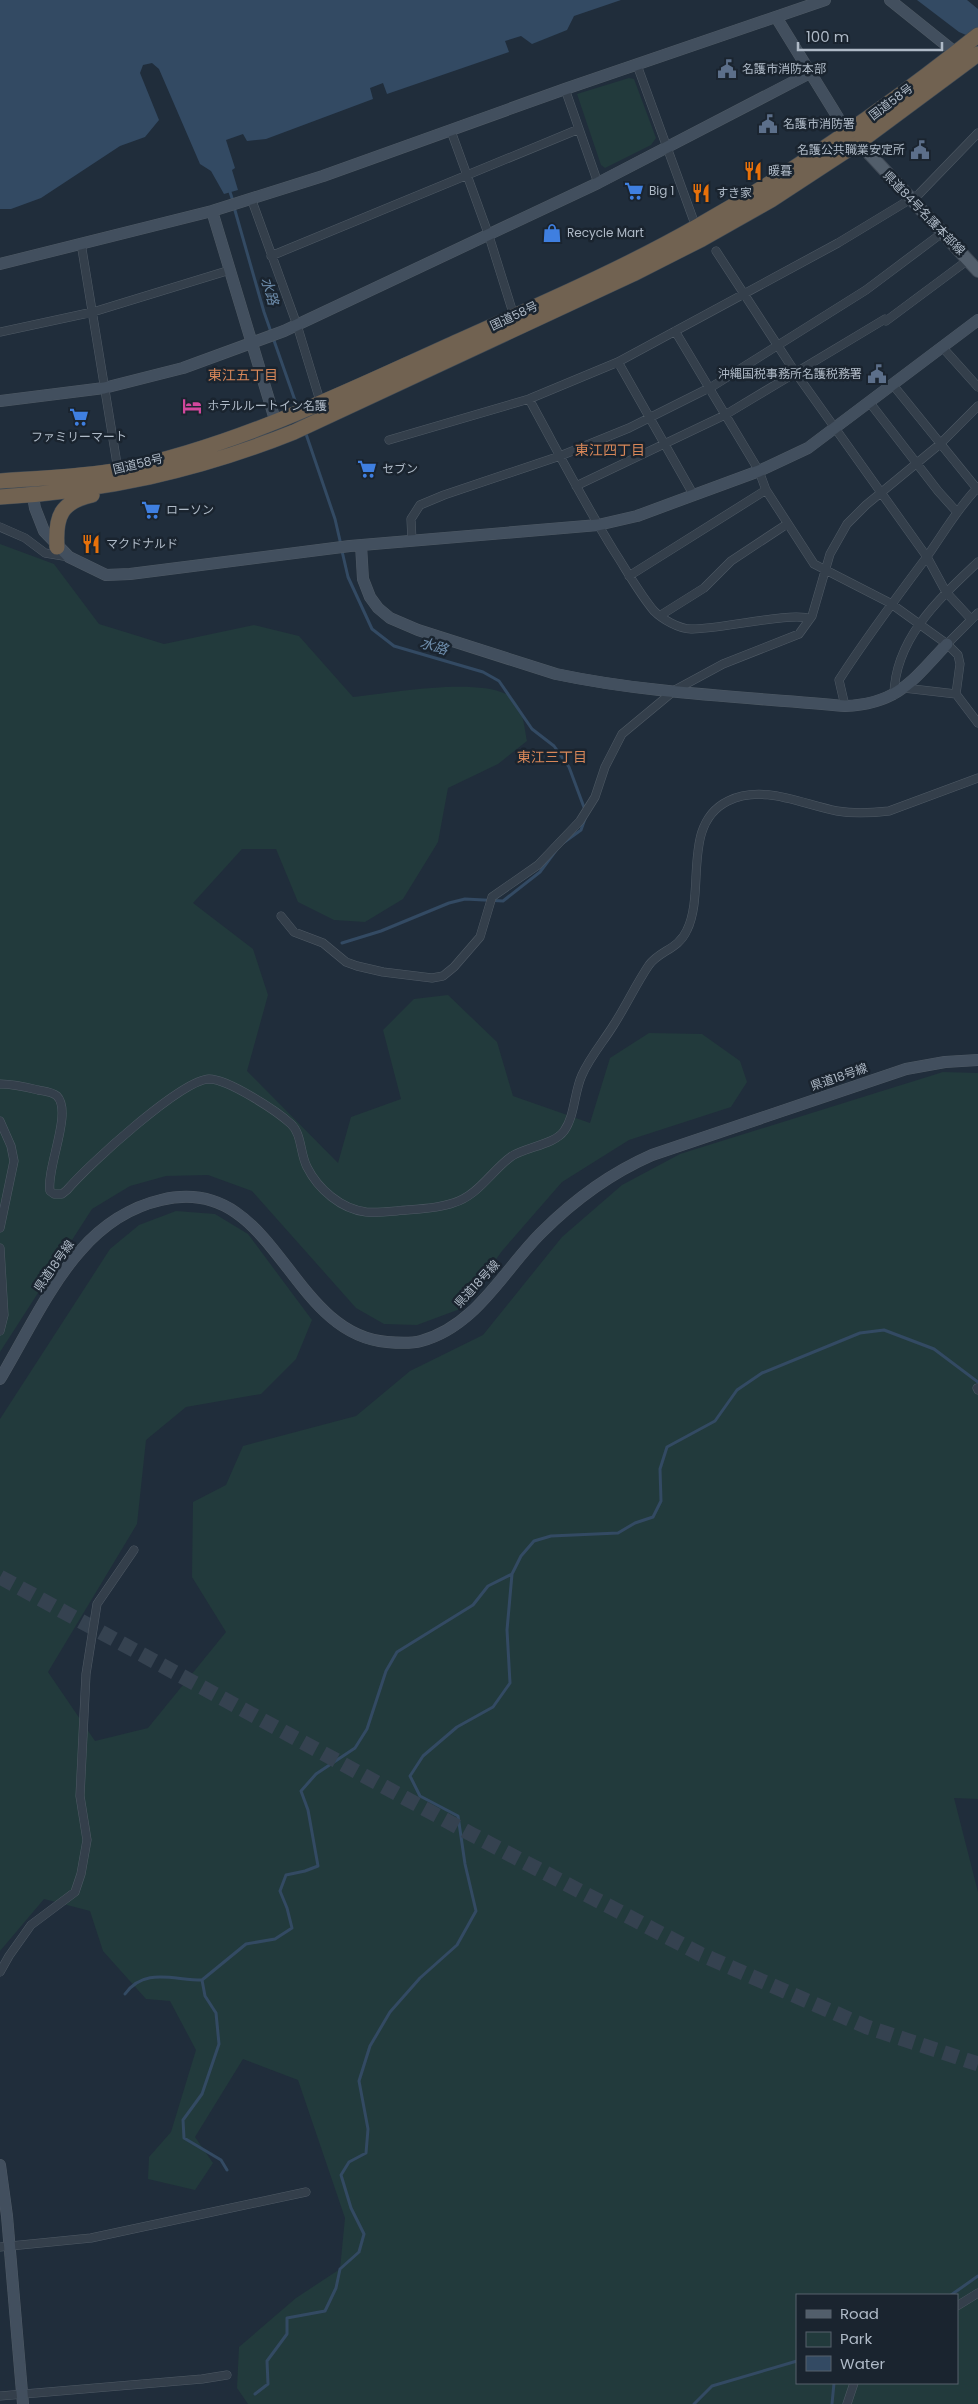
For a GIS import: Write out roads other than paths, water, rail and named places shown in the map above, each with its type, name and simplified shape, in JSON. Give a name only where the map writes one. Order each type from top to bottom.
[{"type":"highway","name":"国道58号","points":[[0,497],[32,495],[121,477],[194,467],[247,451],[294,432],[315,412],[696,227],[854,138],[956,53],[976,44]]},
{"type":"highway","name":"国道58号","points":[[0,481],[121,477],[283,420],[315,412],[633,274],[771,200],[976,44]]},
{"type":"highway","points":[[58,546],[57,521],[66,506],[77,499],[106,492],[121,477]]},
{"type":"main road","name":"県道84号名護本部線","points":[[854,138],[978,271]]},
{"type":"street","points":[[0,264],[212,212],[323,176],[565,89],[825,0]]},
{"type":"street","points":[[890,0],[956,53]]},
{"type":"street","points":[[776,17],[810,73],[854,138]]},
{"type":"street","points":[[637,65],[696,227]]},
{"type":"street","points":[[0,401],[104,388],[183,368],[252,344],[297,325],[488,233],[598,183],[810,73]]},
{"type":"street","points":[[565,89],[598,183]]},
{"type":"street","points":[[271,256],[579,129]]},
{"type":"street","points":[[451,131],[488,233],[514,316]]},
{"type":"street","points":[[389,440],[529,399],[618,362],[838,243],[919,194],[978,133]]},
{"type":"street","points":[[246,200],[271,256],[297,325],[315,412]]},
{"type":"street","points":[[212,212],[252,344],[283,420]]},
{"type":"street","points":[[412,541],[411,519],[420,505],[444,495],[560,456],[709,388],[866,290],[942,233]]},
{"type":"street","points":[[81,243],[104,388],[121,477]]},
{"type":"street","points":[[716,251],[796,372],[927,556],[946,592],[971,619]]},
{"type":"street","points":[[576,486],[725,415],[886,320],[968,260]]},
{"type":"street","points":[[0,332],[92,312],[230,270]]},
{"type":"street","points":[[30,479],[36,514],[44,531],[69,557],[95,572],[112,575],[355,545],[598,525],[638,516],[759,471],[808,448],[978,320]]},
{"type":"street","points":[[676,331],[759,471],[766,490],[814,564],[890,604],[947,644],[958,656],[960,664],[956,694],[978,723]]},
{"type":"street","points":[[943,348],[978,386]]},
{"type":"street","points":[[618,362],[693,494]]},
{"type":"street","points":[[845,706],[839,680],[890,604],[927,556],[956,511],[977,488],[893,385]]},
{"type":"street","points":[[529,399],[598,525],[630,576],[656,612],[680,628],[690,629],[719,628],[804,616],[810,620]]},
{"type":"street","points":[[870,403],[938,491],[956,511]]},
{"type":"street","points":[[281,916],[294,932],[323,942],[346,962],[384,972],[432,978],[443,976],[454,967],[480,937],[492,897],[538,865],[580,821],[595,797],[605,767],[622,734],[675,690],[723,664],[799,634],[810,620],[830,554],[847,524],[866,505],[918,464],[978,406]]},
{"type":"street","points":[[630,576],[766,490]]},
{"type":"street","points":[[661,615],[704,588],[731,561],[787,524]]},
{"type":"street","points":[[0,527],[25,538],[44,553],[69,557]]},
{"type":"street","points":[[355,545],[363,579],[370,597],[378,608],[404,625],[556,674],[593,681],[675,690],[845,706],[873,703],[904,688],[978,613]]},
{"type":"street","points":[[894,694],[894,677],[906,644],[919,624],[946,592],[978,562]]},
{"type":"street","points":[[904,688],[956,694]]},
{"type":"street","points":[[0,1084],[25,1086],[54,1094],[58,1097],[61,1108],[59,1134],[49,1177],[50,1191],[54,1194],[62,1194],[67,1190],[117,1140],[153,1113],[199,1082],[213,1079],[245,1092],[291,1124],[312,1176],[327,1193],[345,1205],[368,1212],[453,1204],[480,1186],[508,1159],[529,1146],[559,1136],[566,1129],[582,1074],[596,1049],[612,1027],[648,967],[653,961],[674,948],[688,930],[696,890],[700,839],[711,815],[718,808],[727,802],[758,794],[778,796],[838,811],[875,813],[889,811],[978,778]]},
{"type":"street","name":"県道18号線","points":[[0,1379],[60,1279],[80,1250],[122,1216],[149,1203],[168,1198],[198,1198],[226,1206],[242,1215],[266,1238],[330,1317],[353,1333],[366,1338],[402,1344],[421,1341],[437,1335],[460,1322],[484,1300],[541,1233],[590,1191],[625,1168],[652,1155],[895,1072],[936,1063],[978,1060]]},
{"type":"street","points":[[0,1122],[11,1146],[14,1161],[0,1228]]},
{"type":"street","points":[[0,1248],[4,1315],[0,1331]]},
{"type":"street","points":[[0,1972],[31,1925],[75,1892],[81,1874],[87,1840],[80,1796],[86,1674],[97,1604],[134,1550]]},
{"type":"street","points":[[0,2165],[7,2216],[4,2246],[22,2398]]},
{"type":"street","points":[[4,2246],[91,2238],[306,2192]]},
{"type":"street","points":[[958,2305],[978,2293]]},
{"type":"street","points":[[0,2396],[22,2398],[227,2375]]},
{"type":"street","points":[[847,2404],[854,2384]]},
{"type":"water","points":[[0,0],[621,0],[574,16],[567,30],[532,44],[521,36],[505,41],[509,52],[387,94],[383,83],[370,88],[373,99],[266,139],[247,141],[243,134],[226,140],[235,168],[232,170],[238,190],[224,194],[211,171],[200,164],[159,69],[152,63],[143,65],[140,73],[159,120],[145,137],[120,146],[41,198],[11,209],[0,209]]},
{"type":"water","points":[[917,0],[967,0],[978,9],[978,40],[959,32]]},
{"type":"waterway","name":"水路","points":[[230,192],[233,201]]},
{"type":"waterway","name":"水路","points":[[234,207],[264,312],[298,409]]},
{"type":"waterway","name":"水路","points":[[305,431],[335,519],[341,545]]},
{"type":"waterway","name":"水路","points":[[342,551],[348,577],[372,629],[394,646],[483,672],[499,681],[532,729],[554,746],[569,767],[585,810]]},
{"type":"waterway","name":"水路","points":[[563,843],[581,830],[586,816]]},
{"type":"waterway","name":"水路","points":[[342,943],[381,931],[449,903],[465,899],[503,901],[540,872],[557,849]]},
{"type":"waterway","points":[[227,2170],[221,2160],[184,2138],[183,2120],[202,2094],[219,2044],[216,2013],[205,1996],[202,1980],[246,1944],[275,1939],[292,1928],[280,1891],[286,1875],[318,1866],[308,1810],[301,1791],[316,1774],[355,1748],[367,1729],[386,1671],[397,1652],[473,1605],[488,1586],[512,1574],[521,1556],[534,1541],[551,1536],[618,1533],[635,1523],[653,1517],[661,1501],[660,1469],[667,1447],[715,1421],[737,1390],[762,1373],[860,1333],[884,1330],[934,1349],[978,1382]]},
{"type":"waterway","points":[[255,2394],[268,2384],[267,2361],[287,2334],[287,2318],[325,2311],[336,2288],[340,2269],[359,2252],[364,2234],[351,2208],[341,2175],[349,2162],[366,2153],[368,2129],[359,2081],[370,2046],[390,2012],[420,1978],[457,1945],[476,1911],[465,1864],[458,1816],[420,1796],[410,1776],[423,1756],[457,1727],[493,1707],[510,1683],[507,1630],[512,1574]]},
{"type":"waterway","points":[[125,1994],[141,1980],[150,1978],[170,1977],[202,1980]]},
{"type":"waterway","points":[[952,2294],[978,2276]]},
{"type":"waterway","points":[[694,2404],[712,2386],[796,2361]]},
{"type":"waterway","points":[[832,2404],[834,2384]]},
{"type":"tunnel","points":[[0,1577],[471,1834],[700,1954],[867,2027],[978,2064]]},
{"type":"place","name":"名護市消防本部","points":[[727,69]]},
{"type":"place","name":"名護市消防署","points":[[768,124]]},
{"type":"place","name":"名護公共職業安定所","points":[[920,150]]},
{"type":"place","name":"暖暮","points":[[753,171]]},
{"type":"place","name":"Big 1","points":[[634,191]]},
{"type":"place","name":"すき家","points":[[701,193]]},
{"type":"place","name":"Recycle Mart","points":[[552,233]]},
{"type":"place","name":"沖縄国税事務所名護税務署","points":[[877,374]]},
{"type":"place","name":"ホテルルートイン名護","points":[[192,406]]},
{"type":"place","name":"ファミリーマート","points":[[79,417]]},
{"type":"place","name":"セブン","points":[[367,469]]},
{"type":"place","name":"ローソン","points":[[151,510]]},
{"type":"place","name":"マクドナルド","points":[[91,544]]},
{"type":"district","name":"東江五丁目","points":[[243,375]]},
{"type":"district","name":"東江四丁目","points":[[610,450]]},
{"type":"district","name":"東江三丁目","points":[[552,757]]}]
